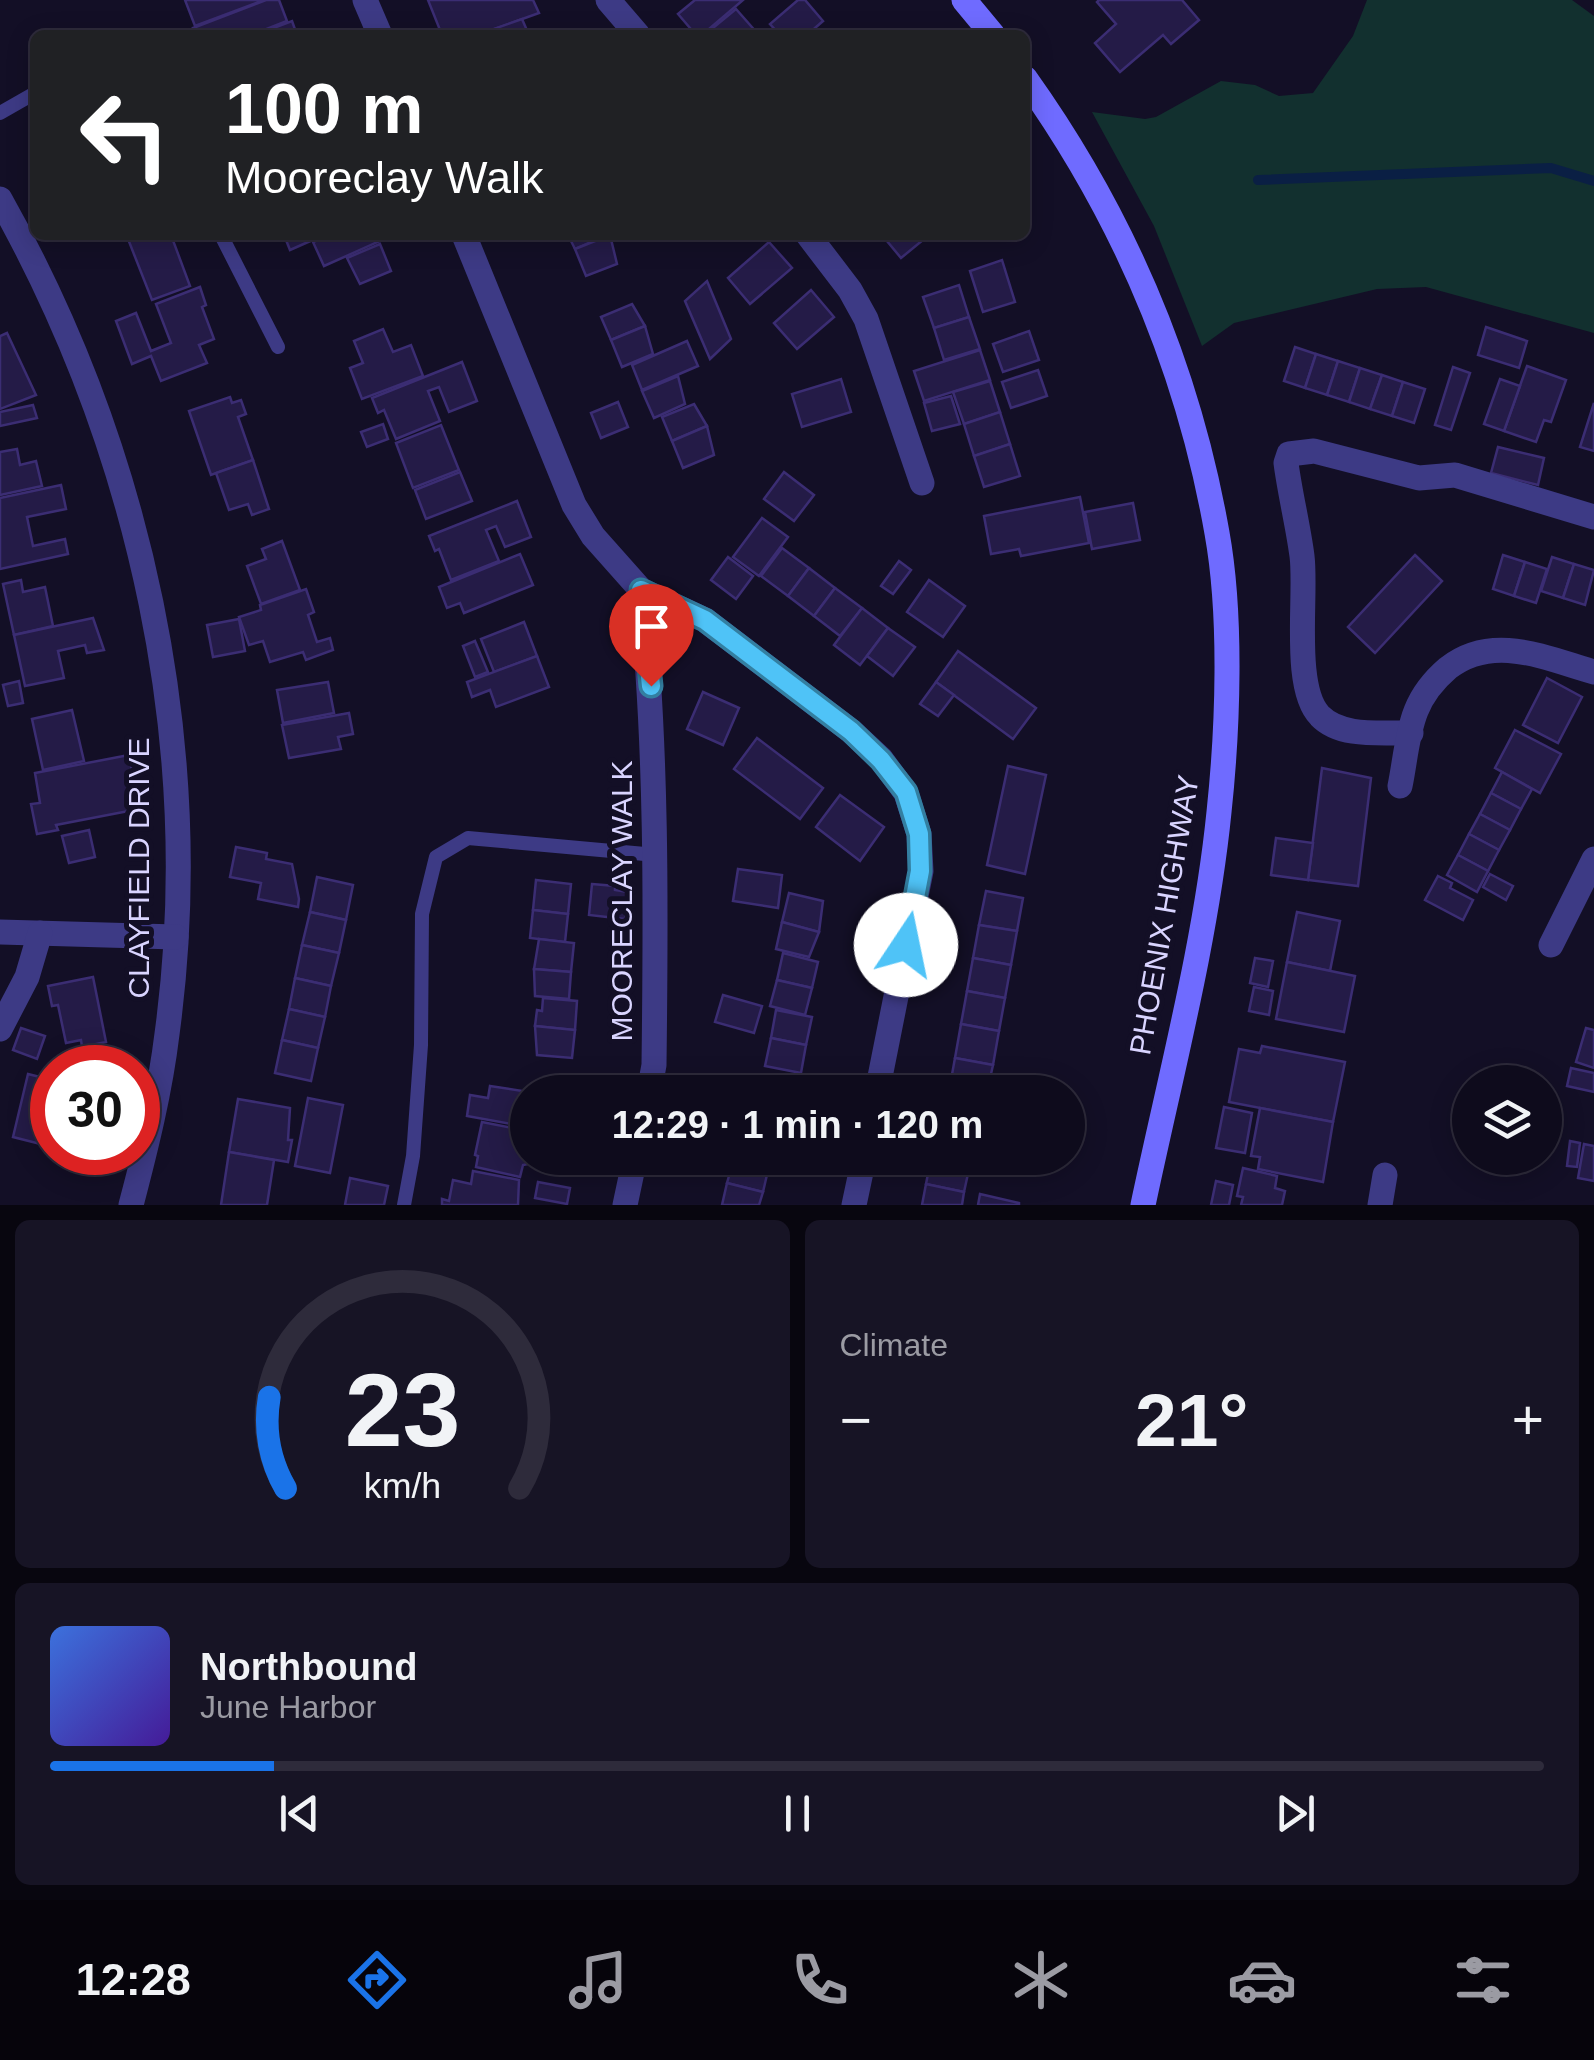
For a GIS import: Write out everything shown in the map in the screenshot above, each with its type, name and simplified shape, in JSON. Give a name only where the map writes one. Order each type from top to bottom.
[{"type":"main road","points":[[964,0],[989,30]]},
{"type":"main road","name":"PHOENIX HIGHWAY","points":[[1030,85],[1068,137],[1120,230],[1168,345],[1200,450],[1218,536],[1227,690],[1220,812],[1204,911],[1143,1205]]},
{"type":"street","points":[[365,0],[378,30]]},
{"type":"street","points":[[608,0],[634,30]]},
{"type":"street","name":"CLAYFIELD DRIVE","points":[[0,198],[83,369],[125,495],[151,604],[173,737],[176,937],[168,1033],[151,1128],[131,1205]]},
{"type":"street","points":[[466,240],[574,505],[593,536],[641,590],[705,620],[851,731],[906,792],[919,834],[920,871],[879,1075]]},
{"type":"street","points":[[812,240],[850,290],[866,320],[922,483]]},
{"type":"street","points":[[1410,734],[1353,731],[1335,726],[1320,716],[1310,697],[1305,676],[1302,558],[1286,463],[1289,454],[1314,450],[1419,478],[1456,475],[1594,518]]},
{"type":"street","name":"MOORECLAY WALK","points":[[641,590],[651,686],[656,855],[652,1075]]},
{"type":"street","points":[[1400,786],[1414,715],[1424,693],[1462,657],[1489,648],[1522,651],[1594,672]]},
{"type":"street","points":[[1551,945],[1584,908],[1594,859]]},
{"type":"street","points":[[0,932],[176,937]]},
{"type":"street","points":[[0,1029],[16,1005],[40,933]]},
{"type":"street","points":[[625,1205],[631,1175]]},
{"type":"street","points":[[854,1205],[860,1175]]},
{"type":"street","points":[[1380,1205],[1386,1175]]},
{"type":"lane","points":[[0,113],[30,96]]},
{"type":"lane","points":[[225,240],[278,346]]},
{"type":"lane","points":[[404,1205],[413,1156],[420,1064],[422,914],[436,857],[468,838],[656,855]]},
{"type":"green space","points":[[1367,0],[1572,0],[1594,16],[1594,333],[1426,287],[1377,289],[1234,323],[1202,346],[1154,226],[1092,112],[1156,117],[1221,81],[1255,85],[1279,96],[1313,93],[1353,36]]},
{"type":"building","points":[[185,0],[264,0],[195,26]]},
{"type":"building","points":[[266,0],[279,0],[287,21],[264,30],[193,28]]},
{"type":"building","points":[[428,0],[533,0],[539,13],[492,30],[440,30]]},
{"type":"building","points":[[695,0],[743,0],[708,30],[692,30],[678,14]]},
{"type":"building","points":[[798,0],[805,0],[823,21],[813,30],[775,30],[770,24]]},
{"type":"building","points":[[1099,0],[1182,0],[1199,20],[1171,44],[1163,35],[1120,72],[1095,43],[1116,24]]},
{"type":"building","points":[[736,9],[754,30],[710,30]]},
{"type":"building","points":[[522,19],[527,30],[491,30]]},
{"type":"building","points":[[292,21],[295,30],[268,30]]},
{"type":"building","points":[[128,240],[173,240],[190,286],[152,300]]},
{"type":"building","points":[[286,240],[313,240],[290,250]]},
{"type":"building","points":[[318,240],[380,241],[324,266],[313,242]]},
{"type":"building","points":[[570,240],[596,240],[575,249]]},
{"type":"building","points":[[598,240],[611,240],[617,264],[586,276],[575,249]]},
{"type":"building","points":[[886,240],[923,240],[901,258]]},
{"type":"building","points":[[769,242],[792,268],[750,304],[728,278]]},
{"type":"building","points":[[380,244],[391,271],[360,284],[347,258]]},
{"type":"building","points":[[1002,260],[1015,302],[983,312],[970,271]]},
{"type":"building","points":[[707,281],[731,339],[710,359],[685,301]]},
{"type":"building","points":[[959,285],[969,317],[934,328],[923,297]]},
{"type":"building","points":[[200,287],[206,305],[202,307],[214,339],[199,345],[207,363],[161,381],[151,356],[132,364],[116,321],[136,313],[151,351],[171,343],[156,304]]},
{"type":"building","points":[[811,290],[834,317],[797,349],[774,323]]},
{"type":"building","points":[[632,304],[645,326],[611,340],[601,317]]},
{"type":"building","points":[[969,317],[980,349],[944,360],[934,328]]},
{"type":"building","points":[[645,326],[653,354],[622,367],[611,340]]},
{"type":"building","points":[[1486,327],[1527,341],[1519,368],[1478,355]]},
{"type":"building","points":[[383,329],[393,352],[411,345],[423,376],[362,399],[350,368],[363,363],[354,341]]},
{"type":"building","points":[[1029,331],[1039,360],[1003,372],[993,344]]},
{"type":"building","points":[[7,333],[36,395],[0,409],[0,336]]},
{"type":"building","points":[[687,341],[698,366],[642,390],[632,365]]},
{"type":"building","points":[[1295,347],[1316,354],[1305,388],[1284,381]]},
{"type":"building","points":[[980,350],[990,380],[924,401],[914,371]]},
{"type":"building","points":[[1316,354],[1338,361],[1327,395],[1305,388]]},
{"type":"building","points":[[1338,361],[1360,368],[1349,402],[1327,395]]},
{"type":"building","points":[[462,362],[477,401],[449,412],[439,387],[428,391],[440,421],[396,439],[384,410],[378,413],[372,398]]},
{"type":"building","points":[[1527,366],[1566,380],[1551,422],[1544,420],[1536,442],[1504,431]]},
{"type":"building","points":[[1453,367],[1470,373],[1451,430],[1435,425]]},
{"type":"building","points":[[1360,368],[1382,375],[1370,409],[1349,402]]},
{"type":"building","points":[[1038,370],[1047,396],[1011,408],[1002,382]]},
{"type":"building","points":[[1382,375],[1403,382],[1392,416],[1370,409]]},
{"type":"building","points":[[678,376],[685,404],[654,418],[642,391]]},
{"type":"building","points":[[841,379],[851,412],[802,427],[792,394]]},
{"type":"building","points":[[1500,379],[1520,386],[1504,431],[1484,424]]},
{"type":"building","points":[[990,381],[1000,412],[964,424],[953,392]]},
{"type":"building","points":[[1403,382],[1425,389],[1414,423],[1392,416]]},
{"type":"building","points":[[951,396],[960,424],[932,431],[924,403]]},
{"type":"building","points":[[230,397],[232,403],[241,400],[246,414],[238,417],[253,460],[211,475],[189,411]]},
{"type":"building","points":[[618,402],[628,427],[601,438],[591,413]]},
{"type":"building","points":[[1594,403],[1594,451],[1580,447]]},
{"type":"building","points":[[694,404],[707,426],[672,441],[662,417]]},
{"type":"building","points":[[33,405],[37,418],[0,426],[0,412]]},
{"type":"building","points":[[1000,412],[1010,444],[974,456],[964,424]]},
{"type":"building","points":[[383,424],[388,439],[367,447],[361,432]]},
{"type":"building","points":[[441,425],[459,470],[413,488],[396,443]]},
{"type":"building","points":[[707,426],[714,455],[683,468],[672,441]]},
{"type":"building","points":[[1010,444],[1020,476],[984,487],[974,456]]},
{"type":"building","points":[[1498,447],[1544,458],[1538,485],[1491,473]]},
{"type":"building","points":[[17,449],[20,465],[36,461],[42,486],[0,495],[0,452]]},
{"type":"building","points":[[253,460],[269,509],[252,515],[248,504],[229,510],[216,473]]},
{"type":"building","points":[[460,472],[472,501],[426,519],[415,490]]},
{"type":"building","points":[[784,472],[814,495],[794,521],[764,499]]},
{"type":"building","points":[[61,485],[66,509],[27,517],[33,546],[65,539],[68,554],[0,569],[0,498]]},
{"type":"building","points":[[1080,497],[1089,543],[1021,556],[1019,549],[991,554],[984,516]]},
{"type":"building","points":[[517,501],[531,537],[505,547],[496,526],[486,530],[499,561],[451,580],[439,549],[435,551],[429,536]]},
{"type":"building","points":[[1133,503],[1140,540],[1092,549],[1085,512]]},
{"type":"building","points":[[762,518],[788,537],[759,576],[733,557]]},
{"type":"building","points":[[282,541],[300,590],[261,604],[247,566],[266,559],[262,549]]},
{"type":"building","points":[[782,548],[809,568],[788,596],[761,576]]},
{"type":"building","points":[[520,554],[533,585],[464,613],[460,603],[447,608],[439,587]]},
{"type":"building","points":[[1415,555],[1442,581],[1375,653],[1348,627]]},
{"type":"building","points":[[1503,555],[1525,562],[1514,596],[1493,589]]},
{"type":"building","points":[[728,557],[753,576],[736,599],[711,580]]},
{"type":"building","points":[[1552,557],[1574,564],[1563,598],[1541,591]]},
{"type":"building","points":[[899,561],[911,570],[893,594],[881,586]]},
{"type":"building","points":[[1525,562],[1547,569],[1536,603],[1514,596]]},
{"type":"building","points":[[1574,564],[1594,570],[1585,605],[1563,598]]},
{"type":"building","points":[[809,568],[835,588],[814,616],[788,596]]},
{"type":"building","points":[[21,580],[23,592],[45,587],[53,626],[14,635],[3,584]]},
{"type":"building","points":[[929,580],[965,606],[943,637],[907,612]]},
{"type":"building","points":[[835,588],[862,608],[840,636],[814,616]]},
{"type":"building","points":[[306,589],[314,612],[308,615],[317,642],[330,638],[333,650],[306,660],[303,652],[270,662],[263,641],[249,645],[239,617]]},
{"type":"building","points":[[862,608],[888,628],[860,665],[834,645]]},
{"type":"building","points":[[93,618],[104,650],[87,653],[85,645],[58,651],[64,678],[25,686],[14,635]]},
{"type":"building","points":[[239,619],[245,651],[213,657],[207,625]]},
{"type":"building","points":[[524,622],[537,656],[494,672],[481,639]]},
{"type":"building","points":[[888,628],[915,647],[893,676],[867,656]]},
{"type":"building","points":[[475,641],[488,672],[475,677],[463,646]]},
{"type":"building","points":[[958,651],[1036,708],[1013,739],[936,682]]},
{"type":"building","points":[[537,656],[549,687],[496,707],[490,690],[472,697],[467,682]]},
{"type":"building","points":[[1547,678],[1582,697],[1558,743],[1523,725]]},
{"type":"building","points":[[19,681],[23,703],[8,706],[3,685]]},
{"type":"building","points":[[328,682],[334,713],[283,723],[277,690]]},
{"type":"building","points":[[936,682],[954,695],[938,716],[920,704]]},
{"type":"building","points":[[703,692],[739,708],[723,745],[687,729]]},
{"type":"building","points":[[72,710],[84,761],[43,770],[32,719]]},
{"type":"building","points":[[349,713],[353,734],[338,737],[341,749],[289,758],[282,725]]},
{"type":"building","points":[[1515,730],[1561,754],[1540,793],[1495,768]]},
{"type":"building","points":[[757,738],[823,788],[800,819],[734,769]]},
{"type":"building","points":[[129,755],[139,809],[56,825],[58,830],[37,834],[31,804],[40,803],[35,773]]},
{"type":"building","points":[[1008,766],[1046,775],[1025,874],[987,865]]},
{"type":"building","points":[[1322,768],[1371,778],[1358,886],[1308,880]]},
{"type":"building","points":[[1502,772],[1532,789],[1521,809],[1491,793]]},
{"type":"building","points":[[1491,793],[1521,809],[1510,830],[1480,814]]},
{"type":"building","points":[[840,795],[884,827],[860,861],[816,827]]},
{"type":"building","points":[[1480,814],[1510,830],[1499,850],[1469,834]]},
{"type":"building","points":[[89,830],[95,857],[69,863],[62,836]]},
{"type":"building","points":[[1469,834],[1499,850],[1488,871],[1458,855]]},
{"type":"building","points":[[1276,838],[1313,843],[1308,880],[1271,875]]},
{"type":"building","points":[[236,847],[267,853],[266,859],[292,864],[298,907],[258,899],[261,883],[230,877]]},
{"type":"building","points":[[1458,855],[1488,871],[1477,892],[1447,875]]},
{"type":"building","points":[[738,869],[782,875],[778,908],[733,901]]},
{"type":"building","points":[[1490,874],[1513,886],[1506,900],[1483,887]]},
{"type":"building","points":[[1438,876],[1452,883],[1450,888],[1473,900],[1463,920],[1425,900]]},
{"type":"building","points":[[317,877],[353,885],[346,920],[310,912]]},
{"type":"building","points":[[536,880],[571,884],[568,914],[533,910]]},
{"type":"building","points":[[592,884],[615,886],[615,890],[628,892],[625,919],[589,915]]},
{"type":"building","points":[[986,891],[1023,898],[1017,931],[979,925]]},
{"type":"building","points":[[789,893],[823,901],[819,932],[782,922]]},
{"type":"building","points":[[533,910],[568,914],[565,942],[530,938]]},
{"type":"building","points":[[310,912],[346,920],[339,953],[302,945]]},
{"type":"building","points":[[1297,912],[1340,921],[1330,971],[1287,962]]},
{"type":"building","points":[[782,922],[819,932],[809,957],[776,949]]},
{"type":"building","points":[[979,925],[1017,931],[1011,965],[973,958]]},
{"type":"building","points":[[539,939],[574,943],[571,972],[534,969]]},
{"type":"building","points":[[302,945],[339,953],[331,986],[295,978]]},
{"type":"building","points":[[783,953],[818,962],[812,988],[777,980]]},
{"type":"building","points":[[973,958],[1011,965],[1005,998],[967,991]]},
{"type":"building","points":[[1255,958],[1273,961],[1268,987],[1250,983]]},
{"type":"building","points":[[1287,962],[1355,976],[1344,1032],[1276,1019]]},
{"type":"building","points":[[534,969],[571,972],[569,999],[535,996]]},
{"type":"building","points":[[93,977],[106,1042],[66,1043],[58,1005],[52,1006],[48,986]]},
{"type":"building","points":[[295,978],[331,986],[325,1017],[289,1009]]},
{"type":"building","points":[[777,980],[812,988],[805,1015],[770,1006]]},
{"type":"building","points":[[1254,987],[1273,991],[1269,1015],[1249,1011]]},
{"type":"building","points":[[967,991],[1005,998],[999,1031],[961,1024]]},
{"type":"building","points":[[723,995],[762,1006],[754,1033],[715,1022]]},
{"type":"building","points":[[543,998],[577,1001],[575,1030],[535,1026]]},
{"type":"building","points":[[289,1009],[325,1017],[318,1048],[282,1040]]},
{"type":"building","points":[[776,1010],[812,1017],[806,1045],[771,1038]]},
{"type":"building","points":[[961,1024],[999,1031],[993,1065],[955,1058]]},
{"type":"building","points":[[535,1026],[575,1030],[572,1058],[537,1055]]},
{"type":"building","points":[[21,1028],[45,1036],[42,1045],[30,1045],[30,1056],[13,1050]]},
{"type":"building","points":[[1586,1028],[1594,1030],[1594,1068],[1576,1062]]},
{"type":"building","points":[[771,1038],[806,1045],[801,1073],[765,1066]]},
{"type":"building","points":[[282,1040],[318,1048],[311,1081],[275,1073]]},
{"type":"building","points":[[1262,1046],[1345,1062],[1333,1122],[1229,1102],[1239,1049],[1260,1053]]},
{"type":"building","points":[[955,1058],[993,1065],[991,1075],[952,1075]]},
{"type":"building","points":[[1571,1068],[1594,1073],[1594,1092],[1567,1086]]},
{"type":"building","points":[[28,1074],[30,1074],[30,1141],[13,1137]]},
{"type":"building","points":[[490,1086],[510,1089],[510,1124],[467,1116],[470,1095],[488,1098]]},
{"type":"building","points":[[308,1098],[343,1105],[330,1173],[295,1166]]},
{"type":"building","points":[[238,1099],[290,1108],[288,1140],[292,1140],[288,1162],[229,1152]]},
{"type":"building","points":[[1224,1107],[1252,1113],[1245,1153],[1216,1148]]},
{"type":"building","points":[[1260,1108],[1333,1122],[1323,1182],[1258,1169],[1260,1157],[1251,1156]]},
{"type":"building","points":[[482,1122],[510,1127],[510,1175],[476,1167]]},
{"type":"building","points":[[1570,1141],[1580,1143],[1577,1167],[1567,1166]]},
{"type":"building","points":[[1584,1144],[1594,1146],[1594,1181],[1578,1178]]},
{"type":"building","points":[[229,1152],[274,1160],[267,1205],[221,1205]]},
{"type":"building","points":[[1243,1168],[1277,1176],[1275,1188],[1285,1191],[1282,1205],[1241,1205],[1243,1197],[1237,1196]]},
{"type":"building","points":[[473,1171],[519,1180],[518,1205],[442,1205],[442,1199],[449,1201],[453,1180],[471,1184]]},
{"type":"building","points":[[729,1175],[767,1175],[763,1192],[727,1183]]},
{"type":"building","points":[[928,1175],[968,1175],[964,1192],[926,1184]]},
{"type":"building","points":[[350,1178],[388,1186],[384,1205],[345,1205]]},
{"type":"building","points":[[1216,1181],[1233,1185],[1229,1205],[1211,1205]]},
{"type":"building","points":[[538,1182],[570,1188],[567,1204],[535,1198]]},
{"type":"building","points":[[727,1183],[763,1192],[759,1205],[722,1205]]},
{"type":"building","points":[[926,1184],[964,1192],[962,1205],[922,1205]]},
{"type":"building","points":[[980,1194],[1019,1203],[1019,1205],[978,1205]]},
{"type":"waterway","points":[[1258,180],[1551,168],[1594,181]]},
{"type":"route","points":[[651,686],[641,590],[705,620],[851,731],[881,760],[906,792],[919,834],[920,871],[906,945]]}]
